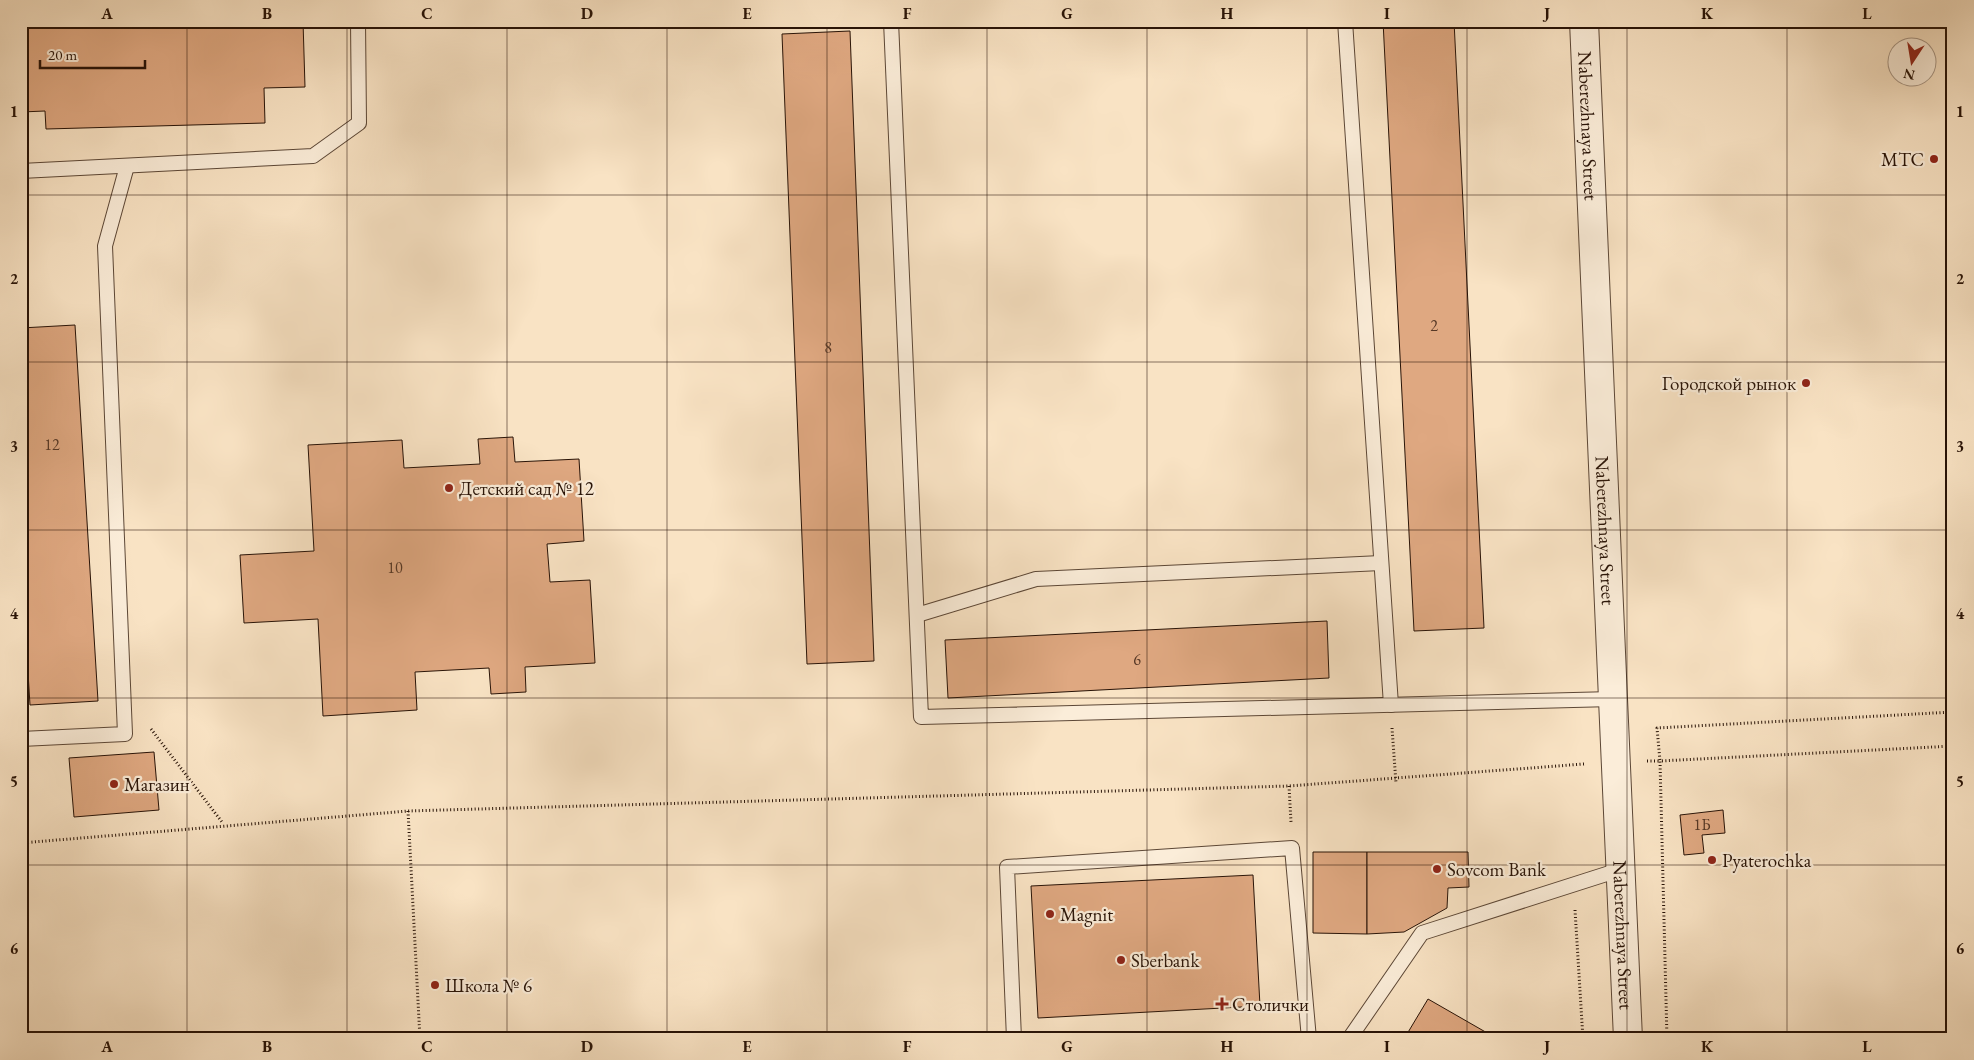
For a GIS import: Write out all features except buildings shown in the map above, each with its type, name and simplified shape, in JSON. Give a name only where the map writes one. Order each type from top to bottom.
[{"type":"street","name":"Naberezhnaya Street","points":[[1584,21],[1617,762],[1619,870],[1628,1039]]},
{"type":"lane","points":[[21,171],[313,156],[359,123],[358,21]]},
{"type":"lane","points":[[891,21],[922,717],[1613,699]]},
{"type":"lane","points":[[1345,21],[1391,705]]},
{"type":"lane","points":[[21,739],[124,734],[105,246],[127,166]]},
{"type":"lane","points":[[918,615],[1036,578],[1381,563]]},
{"type":"lane","points":[[1014,1039],[1006,867],[1292,848],[1309,1039]]},
{"type":"lane","points":[[1350,1039],[1422,933],[1619,870]]},
{"type":"path","points":[[123,693],[222,822]]},
{"type":"path","points":[[1391,705],[1396,783]]},
{"type":"path","points":[[1667,1039],[1660,760],[1656,728],[1953,712]]},
{"type":"path","points":[[21,843],[408,810],[1289,786],[1617,762],[1953,746]]},
{"type":"path","points":[[1289,786],[1292,848]]},
{"type":"path","points":[[408,810],[420,1039]]},
{"type":"path","points":[[1574,884],[1583,1039]]},
{"type":"place","name":"МТС","points":[[1934,159]]},
{"type":"place","name":"Городской рынок","points":[[1806,383]]},
{"type":"place","name":"Детский сад № 12","points":[[449,488]]},
{"type":"place","name":"Магазин","points":[[114,784]]},
{"type":"place","name":"Pyaterochka","points":[[1712,860]]},
{"type":"place","name":"Sovcom Bank","points":[[1437,869]]},
{"type":"place","name":"Magnit","points":[[1050,914]]},
{"type":"place","name":"Sberbank","points":[[1121,960]]},
{"type":"place","name":"Школа № 6","points":[[435,985]]},
{"type":"place","name":"Столички","points":[[1222,1004]]}]
